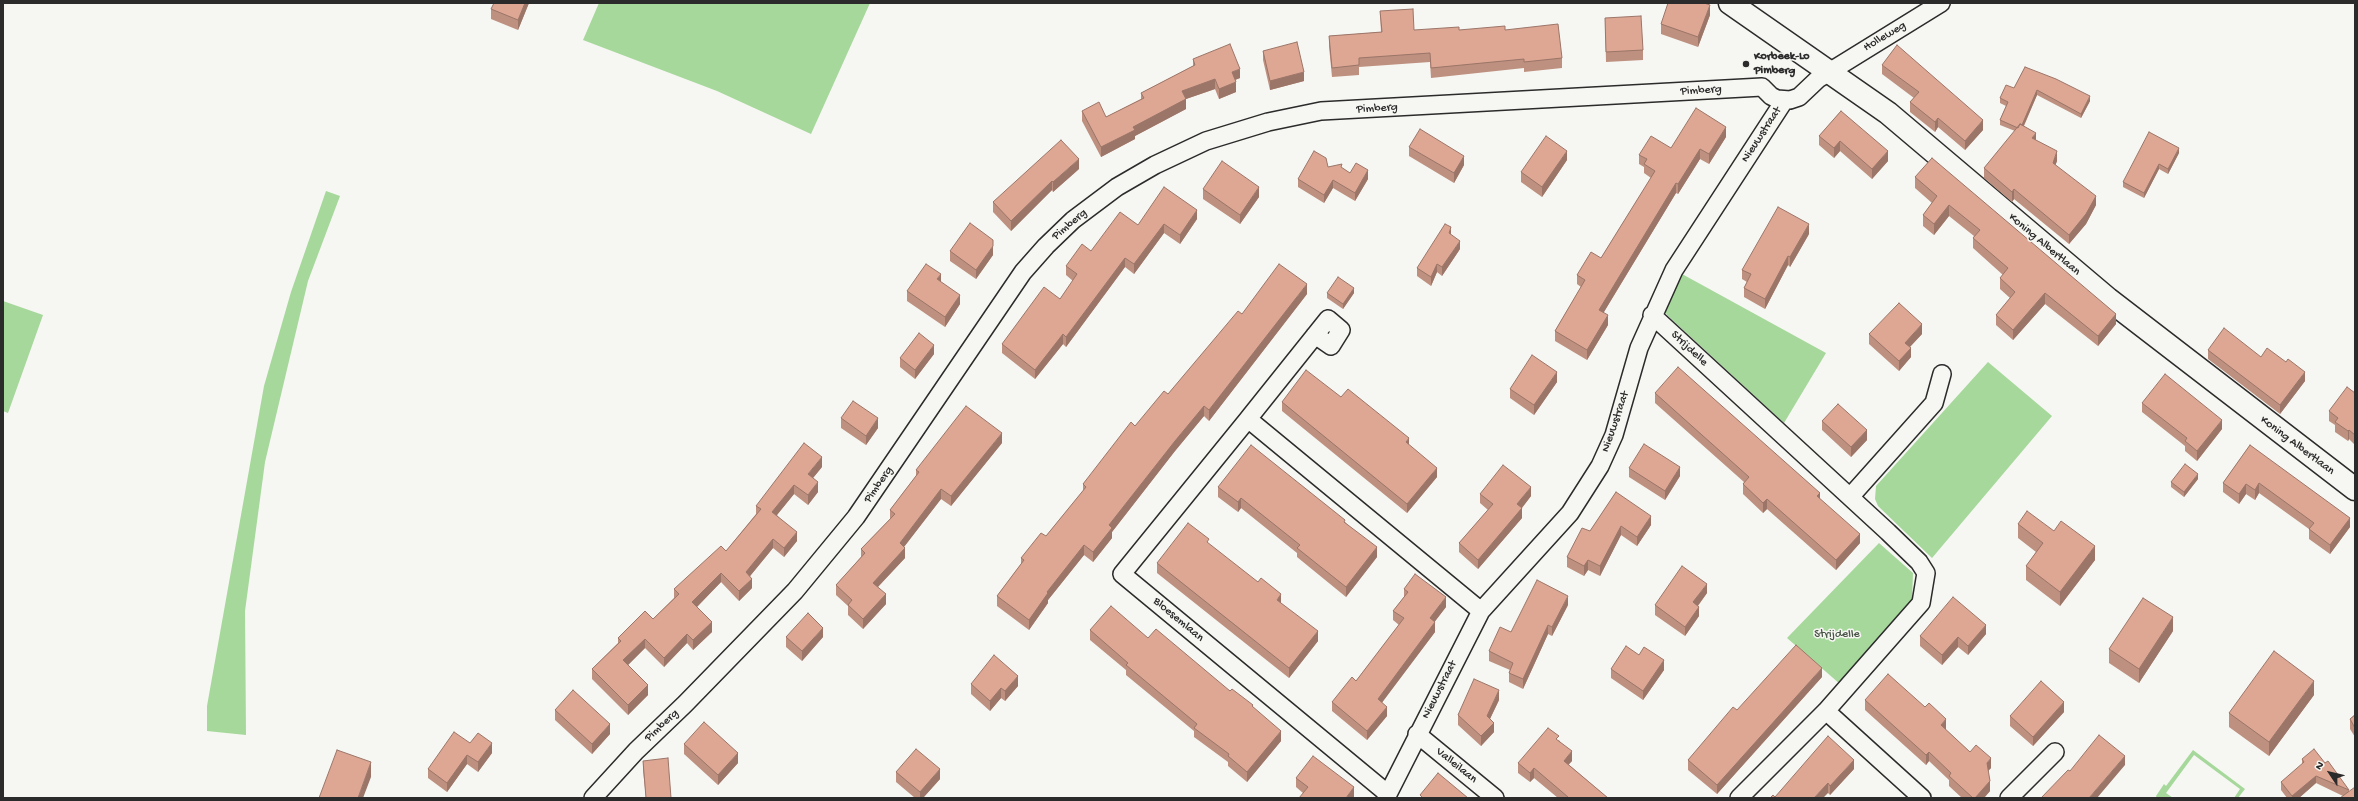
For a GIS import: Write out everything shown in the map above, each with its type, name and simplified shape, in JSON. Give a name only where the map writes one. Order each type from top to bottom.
[{"type":"street","name":"Koning Albertlaan","points":[[1730,3],[1888,113],[2108,299],[2355,489]]},
{"type":"street","name":"Holleweg","points":[[1831,73],[1858,54],[1941,3]]},
{"type":"street","name":"Nieuwstraat","points":[[1387,796],[1417,734],[1481,611],[1570,513],[1600,466],[1614,435],[1639,348],[1652,315],[1678,262],[1784,101],[1799,97],[1818,79],[1831,73]]},
{"type":"street","name":"Pimberg","points":[[593,798],[636,751],[685,704],[795,591],[846,529],[886,476],[1023,272],[1046,246],[1073,220],[1117,188],[1155,165],[1206,141],[1268,122],[1321,112],[1762,87],[1771,96],[1784,101]]},
{"type":"street","name":"Strijdelle","points":[[1652,315],[1918,562],[1926,573],[1921,603],[1826,711],[1739,798]]},
{"type":"street","name":"Bloesemlaan","points":[[1315,335],[1331,346],[1341,330],[1328,319],[1248,419],[1122,574],[1387,796]]},
{"type":"street","points":[[1850,498],[1934,403],[1942,374]]},
{"type":"street","points":[[1248,419],[1481,611]]},
{"type":"street","points":[[1826,711],[1922,798]]},
{"type":"street","name":"Valleilaan","points":[[1417,734],[1495,798]]},
{"type":"street","points":[[2009,798],[2055,752]]},
{"type":"green space","points":[[599,3],[870,3],[811,134],[717,91],[583,40]]},
{"type":"green space","points":[[326,191],[340,196],[308,281],[265,462],[245,611],[246,735],[207,731],[207,706],[264,386],[291,292]]},
{"type":"green space","points":[[1682,274],[1826,353],[1784,423],[1667,315],[1664,309]]},
{"type":"green space","points":[[3,301],[43,315],[8,413],[3,411]]},
{"type":"green space","points":[[1988,362],[2052,416],[1932,558],[1878,506],[1875,499],[1876,486]]},
{"type":"green space","name":"Strijdelle","points":[[1879,543],[1913,573],[1912,600],[1840,684],[1787,638]]},
{"type":"green space","points":[[2193,750],[2245,789],[2238,798],[2234,798],[2240,789],[2194,755],[2166,793],[2173,798],[2157,798],[2156,796],[2164,784],[2166,786]]},
{"type":"building","points":[[494,3],[525,3],[518,20],[491,9]]},
{"type":"building","points":[[1668,3],[1704,3],[1710,5],[1698,37],[1661,24]]},
{"type":"building","points":[[1413,9],[1414,30],[1459,27],[1459,30],[1505,26],[1505,30],[1558,24],[1562,58],[1524,62],[1524,59],[1431,68],[1430,53],[1359,58],[1359,65],[1332,68],[1329,36],[1382,32],[1380,11]]},
{"type":"building","points":[[1641,16],[1643,50],[1606,52],[1605,18]]},
{"type":"building","points":[[1297,42],[1304,72],[1270,81],[1263,51]]},
{"type":"building","points":[[1230,44],[1240,69],[1232,72],[1236,82],[1219,89],[1215,79],[1182,91],[1186,99],[1133,127],[1135,130],[1101,147],[1082,111],[1099,102],[1106,117],[1144,98],[1141,93],[1195,65],[1193,59]]},
{"type":"building","points":[[1897,45],[1983,120],[1965,141],[1938,118],[1935,122],[1910,102],[1919,92],[1882,65]]},
{"type":"building","points":[[2025,67],[2056,79],[2090,96],[2081,114],[2037,90],[2022,125],[2020,124],[2018,128],[2000,120],[2008,102],[2000,98],[2006,85],[2014,88]]},
{"type":"building","points":[[1696,108],[1726,127],[1709,154],[1700,149],[1678,184],[1676,183],[1599,310],[1608,315],[1587,350],[1555,331],[1585,280],[1577,275],[1591,252],[1601,258],[1655,171],[1644,164],[1647,159],[1639,155],[1651,136],[1671,148]]},
{"type":"building","points":[[1841,111],[1888,151],[1872,169],[1840,141],[1834,148],[1819,136]]},
{"type":"building","points":[[2020,124],[2036,133],[2032,138],[2057,151],[2053,163],[2096,196],[2086,214],[2069,235],[2014,189],[2012,192],[1984,168]]},
{"type":"building","points":[[1420,129],[1464,156],[1454,173],[1409,147]]},
{"type":"building","points":[[2149,132],[2179,148],[2168,169],[2159,164],[2144,193],[2123,182]]},
{"type":"building","points":[[1546,136],[1567,151],[1542,187],[1521,172]]},
{"type":"building","points":[[1061,140],[1079,159],[1053,182],[1052,181],[1011,221],[993,202]]},
{"type":"building","points":[[1314,151],[1326,158],[1328,167],[1342,164],[1341,167],[1350,173],[1356,163],[1368,170],[1355,193],[1333,180],[1324,195],[1298,179]]},
{"type":"building","points":[[1932,158],[2116,314],[2098,336],[2045,293],[2013,330],[1996,315],[2015,292],[2000,278],[2008,268],[1973,238],[1980,230],[1949,205],[1934,224],[1923,215],[1937,196],[1915,177]]},
{"type":"building","points":[[1222,161],[1259,187],[1240,215],[1203,189]]},
{"type":"building","points":[[1164,187],[1197,210],[1180,235],[1164,224],[1134,264],[1125,258],[1066,337],[1063,334],[1035,370],[1002,344],[1044,287],[1060,299],[1077,274],[1066,266],[1082,244],[1091,251],[1120,212],[1138,225]]},
{"type":"building","points":[[1778,207],[1809,224],[1790,257],[1788,256],[1765,299],[1744,288],[1751,274],[1742,270]]},
{"type":"building","points":[[970,223],[993,240],[993,246],[976,270],[950,251]]},
{"type":"building","points":[[1445,224],[1451,227],[1449,233],[1460,241],[1442,267],[1437,264],[1431,277],[1417,268]]},
{"type":"building","points":[[926,264],[941,274],[937,279],[960,295],[945,317],[907,291]]},
{"type":"building","points":[[1279,264],[1307,284],[1209,410],[1204,406],[1175,441],[1109,525],[1112,528],[1093,552],[1084,545],[1047,592],[1048,593],[1029,620],[997,596],[1024,560],[1021,558],[1041,533],[1046,536],[1086,487],[1083,484],[1131,422],[1135,426],[1164,391],[1168,394],[1238,311],[1242,314]]},
{"type":"building","points":[[1338,277],[1354,288],[1343,304],[1327,293]]},
{"type":"building","points":[[1899,303],[1922,324],[1905,343],[1911,348],[1899,361],[1869,334]]},
{"type":"building","points":[[2224,328],[2261,357],[2267,348],[2286,362],[2288,359],[2305,372],[2280,405],[2208,350]]},
{"type":"building","points":[[919,333],[934,345],[915,370],[900,358]]},
{"type":"building","points":[[1532,355],[1557,372],[1534,405],[1510,389]]},
{"type":"building","points":[[1678,367],[1820,493],[1817,496],[1860,534],[1836,560],[1767,499],[1763,503],[1743,484],[1749,477],[1655,393]]},
{"type":"building","points":[[1306,370],[1341,397],[1348,389],[1409,438],[1406,442],[1437,468],[1407,504],[1282,402]]},
{"type":"building","points":[[2165,374],[2222,420],[2197,451],[2185,441],[2187,438],[2142,403]]},
{"type":"building","points":[[2347,387],[2355,393],[2355,435],[2335,422],[2338,418],[2329,411]]},
{"type":"building","points":[[853,401],[878,418],[866,436],[841,418]]},
{"type":"building","points":[[1838,404],[1867,430],[1851,447],[1822,421]]},
{"type":"building","points":[[966,406],[1002,433],[951,496],[941,489],[900,543],[905,548],[873,583],[886,594],[863,619],[848,605],[852,600],[836,585],[865,553],[861,549],[895,514],[890,510],[919,472],[916,470]]},
{"type":"building","points":[[804,443],[822,457],[808,474],[818,482],[808,495],[794,485],[772,512],[797,532],[784,548],[773,539],[746,572],[752,579],[739,591],[721,573],[692,602],[712,622],[693,640],[687,634],[664,658],[645,639],[623,660],[648,685],[628,705],[592,669],[621,641],[618,638],[645,611],[653,619],[679,594],[674,589],[721,546],[726,551],[761,509],[756,506]]},
{"type":"building","points":[[1644,444],[1680,467],[1665,491],[1629,468]]},
{"type":"building","points":[[1251,445],[1345,520],[1344,522],[1377,547],[1346,587],[1297,548],[1300,545],[1241,498],[1238,502],[1218,487]]},
{"type":"building","points":[[2250,445],[2350,518],[2330,545],[2309,529],[2314,523],[2259,483],[2255,490],[2246,484],[2239,494],[2223,483]]},
{"type":"building","points":[[2185,464],[2198,474],[2184,492],[2171,482]]},
{"type":"building","points":[[1503,465],[1531,487],[1517,504],[1522,508],[1478,560],[1459,543],[1493,504],[1480,494]]},
{"type":"building","points":[[1616,492],[1651,516],[1637,537],[1621,526],[1600,566],[1588,560],[1584,566],[1567,557],[1582,528],[1590,531]]},
{"type":"building","points":[[2027,511],[2054,531],[2061,521],[2095,546],[2060,592],[2026,566],[2043,543],[2018,524]]},
{"type":"building","points":[[1188,523],[1209,539],[1207,542],[1258,582],[1261,578],[1281,594],[1277,600],[1318,631],[1289,668],[1157,563]]},
{"type":"building","points":[[1682,566],[1707,584],[1693,602],[1699,607],[1685,627],[1655,605]]},
{"type":"building","points":[[1415,574],[1446,597],[1430,618],[1435,622],[1378,699],[1387,707],[1367,731],[1332,702],[1352,677],[1356,681],[1404,618],[1393,611],[1408,592],[1404,589]]},
{"type":"building","points":[[1537,580],[1568,596],[1552,627],[1548,625],[1523,679],[1509,673],[1513,663],[1489,651],[1500,627],[1511,632]]},
{"type":"building","points":[[1953,597],[1986,625],[1968,646],[1958,637],[1942,655],[1920,636]]},
{"type":"building","points":[[2143,598],[2173,617],[2139,669],[2109,649]]},
{"type":"building","points":[[1111,606],[1148,638],[1156,629],[1230,691],[1232,689],[1253,705],[1252,706],[1281,731],[1247,772],[1228,756],[1229,754],[1194,728],[1197,724],[1126,665],[1128,663],[1090,630]]},
{"type":"building","points":[[808,613],[823,628],[802,651],[786,637]]},
{"type":"building","points":[[1796,645],[1822,668],[1717,785],[1688,760],[1733,707],[1737,710]]},
{"type":"building","points":[[1626,646],[1639,655],[1644,647],[1664,660],[1643,691],[1611,669]]},
{"type":"building","points":[[2274,651],[2314,681],[2269,742],[2229,713]]},
{"type":"building","points":[[994,655],[1018,676],[1005,691],[1001,688],[990,701],[971,684]]},
{"type":"building","points":[[1888,674],[1925,707],[1929,703],[1946,719],[1941,725],[1970,752],[1976,745],[1991,758],[1987,763],[1990,781],[1975,798],[1973,798],[1949,776],[1951,773],[1929,752],[1926,755],[1865,700]]},
{"type":"building","points":[[1474,679],[1499,690],[1487,716],[1494,723],[1481,736],[1458,715]]},
{"type":"building","points":[[2041,681],[2064,702],[2033,737],[2010,716]]},
{"type":"building","points":[[573,690],[610,724],[592,744],[555,710]]},
{"type":"building","points":[[2355,715],[2355,728],[2350,719]]},
{"type":"building","points":[[704,722],[738,753],[718,775],[684,744]]},
{"type":"building","points":[[1548,728],[1559,736],[1556,739],[1572,751],[1564,761],[1608,798],[1567,798],[1568,797],[1534,768],[1530,773],[1518,763]]},
{"type":"building","points":[[454,732],[470,743],[478,733],[492,743],[478,762],[467,755],[447,783],[428,769]]},
{"type":"building","points":[[2099,735],[2125,756],[2089,798],[2041,798],[2068,770],[2070,771]]},
{"type":"building","points":[[1828,736],[1854,760],[1830,786],[1828,783],[1814,798],[1770,798],[1773,795],[1775,797]]},
{"type":"building","points":[[916,749],[940,769],[920,792],[896,772]]},
{"type":"building","points":[[2314,749],[2325,763],[2328,761],[2349,790],[2316,776],[2292,796],[2281,782],[2304,762],[2302,759]]},
{"type":"building","points":[[337,750],[371,762],[358,798],[319,798]]},
{"type":"building","points":[[1313,756],[1354,787],[1346,798],[1299,798],[1308,787],[1296,778]]},
{"type":"building","points":[[668,758],[671,798],[646,798],[643,761]]},
{"type":"building","points":[[1438,773],[1468,798],[1423,798],[1420,795]]},
{"type":"building","points":[[2355,787],[2355,798],[2340,798]]},
{"type":"place","name":"Korbeek-Lo Pimberg","points":[[1746,64]]}]
